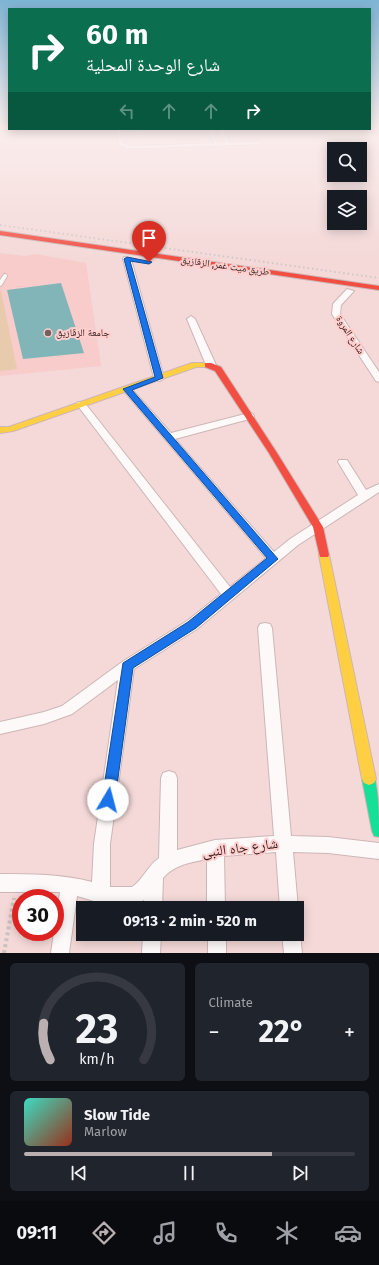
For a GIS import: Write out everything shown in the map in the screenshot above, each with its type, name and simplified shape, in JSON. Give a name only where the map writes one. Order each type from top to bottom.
[{"type":"main road","name":"طريق ميت غمر, الزقازيق","points":[[0,233],[379,288]]},
{"type":"main road","name":"طريق ميت غمر, الزقازيق","points":[[0,241],[379,296]]},
{"type":"main road","points":[[0,430],[10,429],[195,365],[211,365],[218,369],[318,527],[379,831]]},
{"type":"street","points":[[127,259],[159,378]]},
{"type":"street","name":"شارع المروة","points":[[350,291],[337,304],[336,314],[379,379]]},
{"type":"street","points":[[191,319],[211,365]]},
{"type":"street","points":[[127,389],[273,559]]},
{"type":"street","points":[[81,404],[229,595]]},
{"type":"street","points":[[169,437],[248,416]]},
{"type":"street","points":[[343,462],[364,496]]},
{"type":"street","points":[[0,728],[44,718],[67,710],[127,666],[192,625],[273,559],[379,487]]},
{"type":"street","points":[[265,628],[288,901]]},
{"type":"street","points":[[101,893],[102,844],[127,666]]},
{"type":"street","points":[[154,901],[161,867],[169,778]]},
{"type":"street","name":"شارع جاه النبى","points":[[161,867],[215,848],[284,842],[317,843],[379,851]]},
{"type":"street","points":[[215,848],[216,901]]},
{"type":"street","points":[[0,883],[70,885],[127,898],[138,895],[145,889],[161,867]]},
{"type":"street","points":[[60,953],[70,885]]},
{"type":"street","points":[[151,953],[152,941]]},
{"type":"street","points":[[217,941],[217,953]]},
{"type":"street","points":[[292,941],[293,953]]},
{"type":"lane","points":[[0,284],[5,276]]},
{"type":"path","points":[[4,953],[17,883]]},
{"type":"shaded area","name":"جامعة الزقازيق","points":[[0,253],[25,256],[36,254],[86,263],[101,366],[0,376]]},
{"type":"shaded area","points":[[0,291],[17,369],[0,371]]},
{"type":"water","points":[[61,283],[84,353],[23,359],[7,290]]},
{"type":"railway","points":[[0,225],[379,278]]},
{"type":"traffic: fast","points":[[369,779],[379,831]]},
{"type":"traffic: slow","points":[[0,430],[10,429],[195,365],[208,365]]},
{"type":"traffic: slow","points":[[324,555],[369,779]]},
{"type":"traffic: jam","points":[[0,233],[379,288]]},
{"type":"traffic: jam","points":[[208,365],[218,369],[273,453],[318,527],[324,555]]},
{"type":"place","name":"جامعة الزقازيق","points":[[48,333]]},
{"type":"route","points":[[108,800],[127,666],[192,625],[273,559],[127,389],[159,378],[127,259],[149,262]]}]
